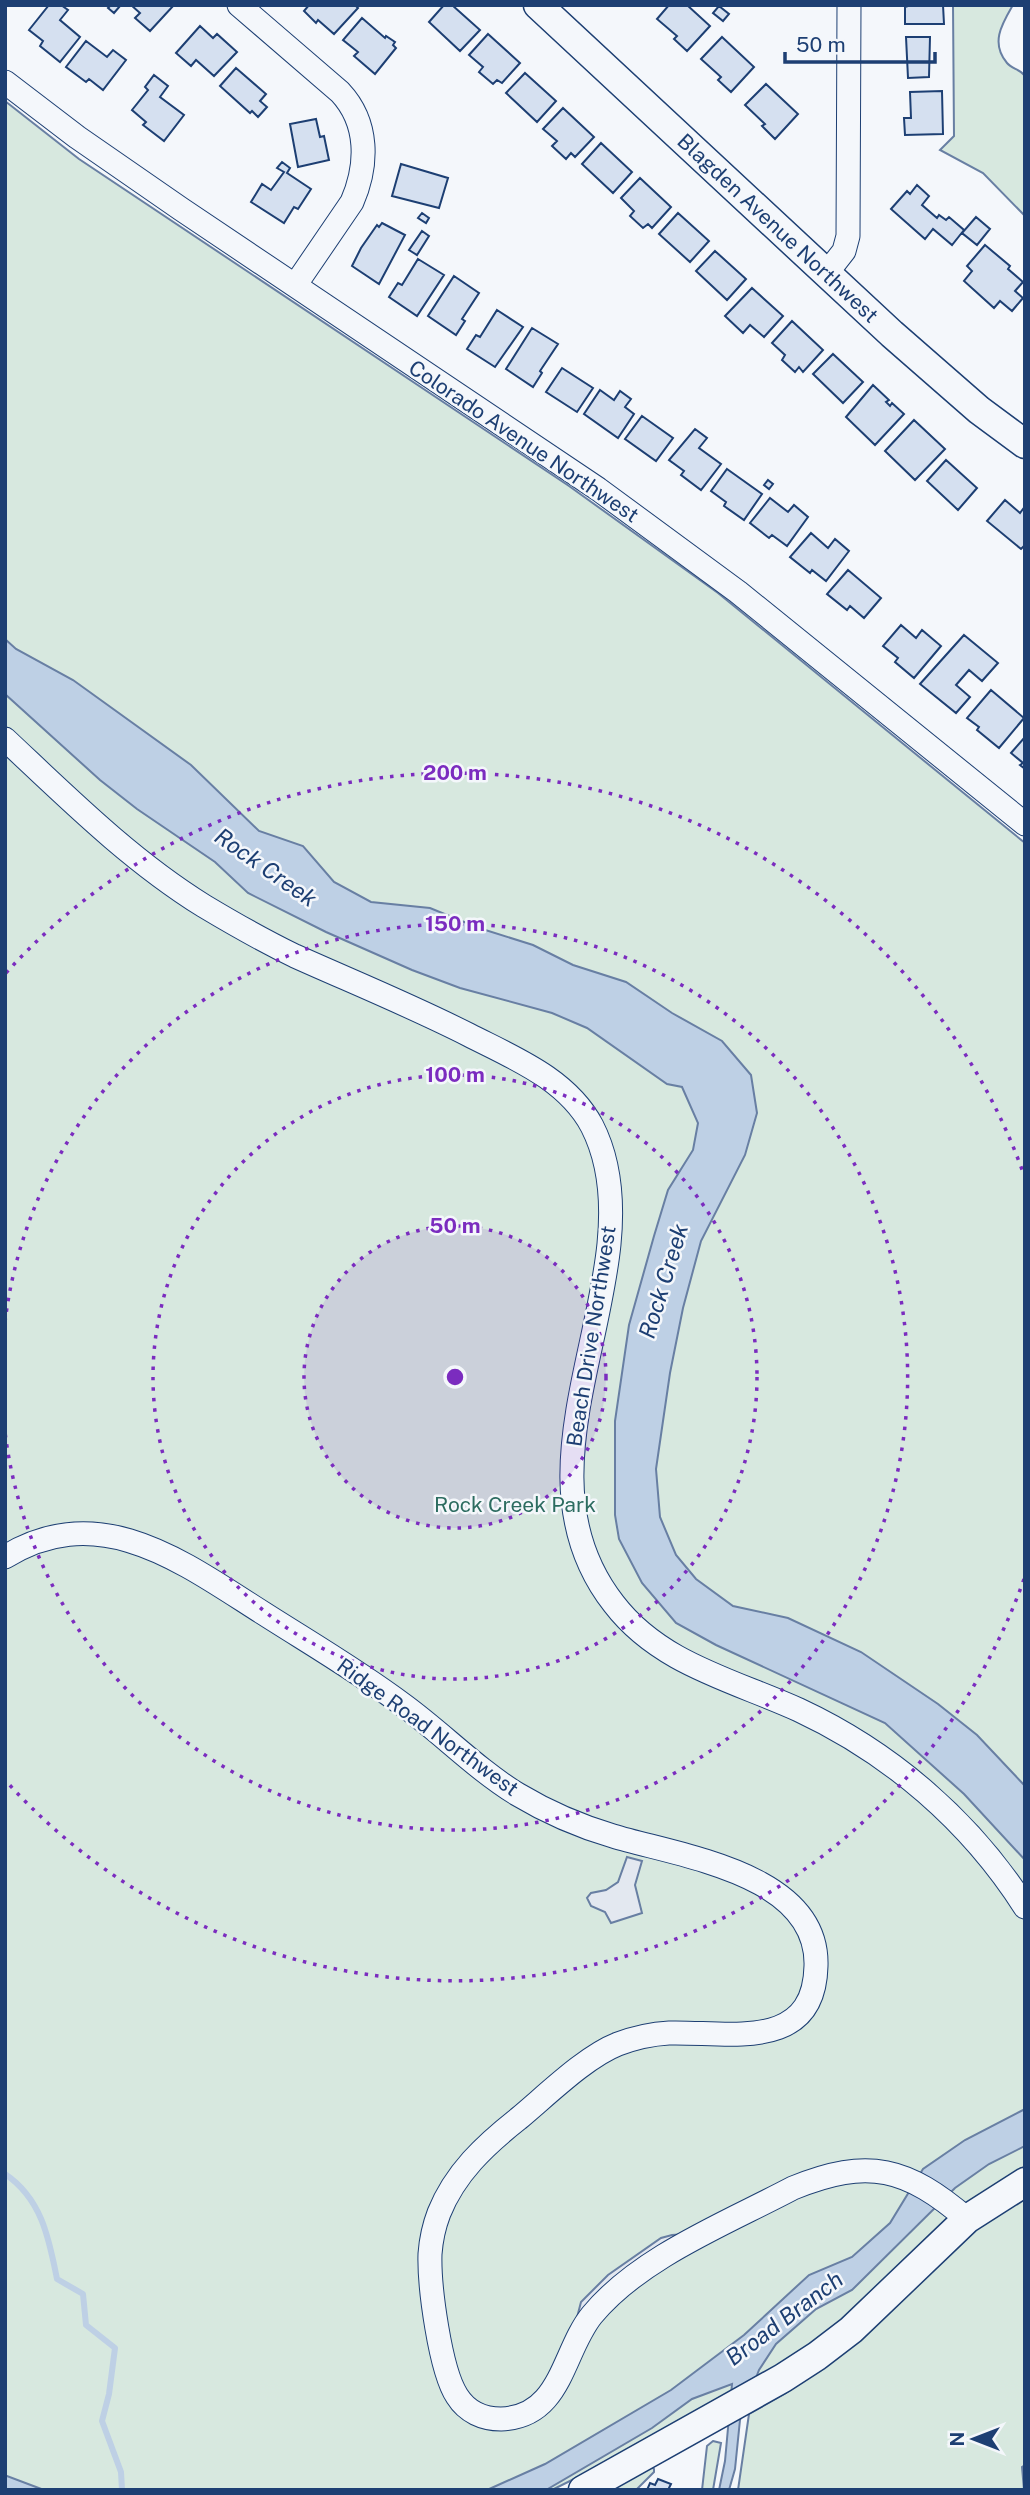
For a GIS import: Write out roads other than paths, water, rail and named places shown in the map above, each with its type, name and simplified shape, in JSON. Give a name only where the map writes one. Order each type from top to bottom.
[{"type":"main road","name":"Blagden Avenue Northwest","points":[[538,5],[827,274],[979,410],[1025,444]]},
{"type":"main road","points":[[583,2490],[801,2367],[842,2337],[957,2211],[1025,2182]]},
{"type":"street","points":[[239,5],[340,92],[353,108],[360,128],[363,164],[357,190],[352,202],[296,284]]},
{"type":"street","points":[[827,274],[844,251],[848,236],[849,5]]},
{"type":"street","name":"Colorado Avenue Northwest","points":[[5,82],[77,137],[598,489],[738,592],[1025,824]]},
{"type":"street","name":"Beach Drive Northwest","points":[[5,739],[108,836],[198,903],[282,949],[395,999],[533,1068],[572,1098],[593,1128],[600,1145],[608,1174],[611,1203],[606,1269],[574,1433],[571,1468],[576,1526],[583,1550],[597,1580],[623,1616],[652,1643],[704,1672],[821,1721],[858,1742],[902,1773],[937,1802],[981,1847],[1025,1907]]},
{"type":"street","name":"Ridge Road Northwest","points":[[5,1557],[47,1539],[86,1534],[132,1540],[168,1554],[364,1677],[406,1707],[479,1768],[536,1805],[590,1829],[716,1864],[742,1874],[781,1897],[810,1933],[816,1954],[813,1989],[806,2005],[785,2025],[760,2034],[658,2034],[606,2049],[493,2139],[461,2174],[437,2217],[432,2238],[430,2270],[447,2376],[455,2394],[471,2412],[486,2418],[503,2419],[527,2413],[540,2404],[559,2382],[577,2337],[587,2322],[621,2287],[678,2249],[793,2188],[831,2175],[863,2171],[888,2173],[913,2180],[957,2211]]},
{"type":"water","name":"Rock Creek","points":[[5,639],[16,649],[73,680],[191,765],[259,831],[303,846],[334,882],[371,902],[430,908],[479,928],[533,945],[573,965],[626,982],[672,1013],[722,1041],[751,1075],[757,1113],[745,1155],[701,1241],[683,1308],[656,1469],[660,1517],[676,1555],[696,1579],[733,1606],[788,1618],[861,1652],[938,1704],[977,1735],[1025,1786],[1025,1860],[964,1794],[885,1723],[716,1645],[676,1623],[642,1583],[619,1539],[615,1515],[615,1421],[629,1325],[668,1190],[693,1150],[698,1123],[682,1087],[667,1084],[587,1028],[552,1013],[460,988],[412,970],[326,932],[248,893],[215,862],[137,809],[100,780],[5,694]]},
{"type":"water","name":"Broad Branch","points":[[1025,2109],[1025,2146],[989,2164],[955,2188],[852,2290],[816,2309],[776,2344],[759,2370],[740,2420],[735,2469],[729,2490],[719,2490],[725,2461],[732,2384],[692,2399],[652,2428],[546,2490],[487,2490],[545,2464],[671,2390],[744,2335],[809,2275],[852,2257],[890,2223],[923,2169],[965,2140]]},
{"type":"water","points":[[7,2476],[44,2490],[5,2490]]},
{"type":"waterway","points":[[5,2174],[18,2184],[36,2208],[47,2235],[57,2279],[83,2294],[86,2325],[115,2348],[109,2394],[102,2421],[121,2472],[122,2490]]},
{"type":"park label","name":"Rock Creek Park","points":[[515,1504]]}]
